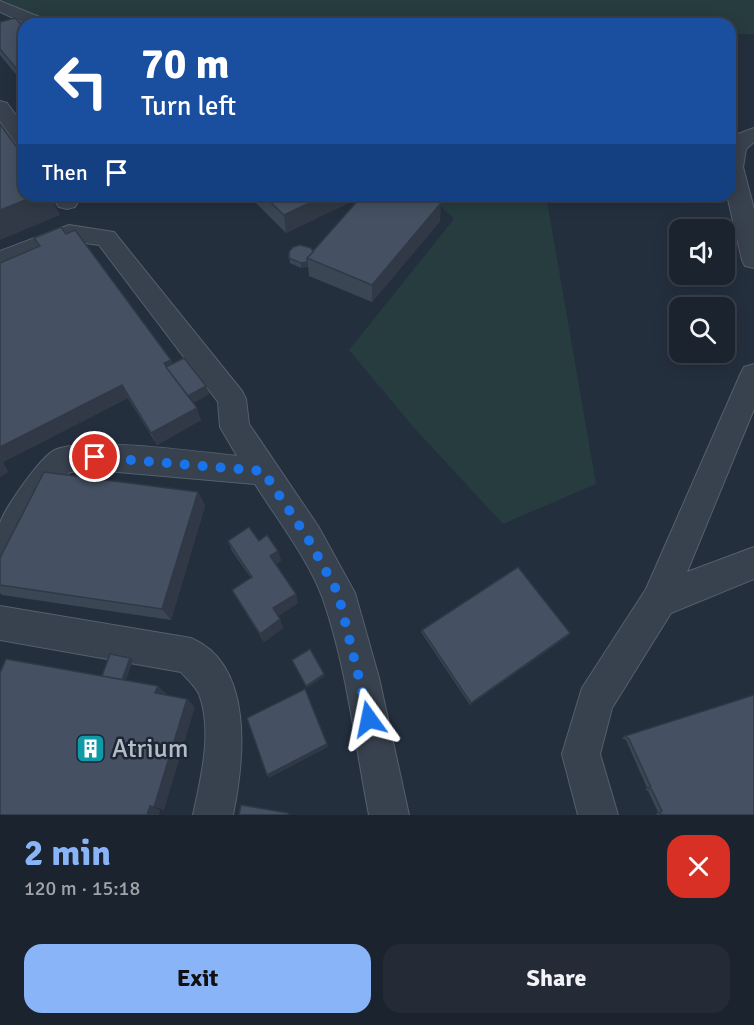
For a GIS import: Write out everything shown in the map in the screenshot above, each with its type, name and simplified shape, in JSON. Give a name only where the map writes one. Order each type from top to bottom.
[{"type":"lane","points":[[0,6],[27,18]]},
{"type":"lane","points":[[0,107],[18,132]]},
{"type":"lane","points":[[736,149],[744,137],[754,134]]},
{"type":"lane","points":[[736,188],[754,260]]},
{"type":"lane","points":[[0,260],[69,233],[106,238],[232,399],[235,427],[307,537],[338,593],[360,678],[388,815]]},
{"type":"lane","points":[[598,815],[581,754],[595,700],[658,602],[754,375]]},
{"type":"lane","points":[[0,553],[43,480],[62,460],[95,457],[263,471]]},
{"type":"lane","points":[[658,602],[730,570],[754,563]]},
{"type":"lane","points":[[0,623],[191,656],[212,682],[221,715],[223,772],[213,815]]},
{"type":"green space","points":[[0,0],[754,0],[754,34],[736,34],[736,18],[27,18],[0,6]]},
{"type":"green space","points":[[435,201],[547,201],[596,484],[503,524],[415,429],[349,350],[454,219]]},
{"type":"building","points":[[15,18],[18,21],[18,71],[0,49],[0,22]]},
{"type":"building","points":[[0,124],[18,149],[18,201],[23,201],[0,210]]},
{"type":"building","points":[[269,201],[313,201],[284,215]]},
{"type":"building","points":[[357,201],[435,201],[441,203],[372,285],[307,258]]},
{"type":"building","points":[[61,227],[66,234],[75,230],[171,360],[164,363],[197,408],[151,433],[122,385],[0,447],[0,263],[40,246],[34,238]]},
{"type":"building","points":[[300,245],[311,248],[313,252],[307,258],[307,262],[301,263],[289,258],[289,252],[293,247]]},
{"type":"building","points":[[184,358],[206,386],[188,396],[166,367]]},
{"type":"building","points":[[44,472],[198,492],[162,609],[0,585],[0,558]]},
{"type":"building","points":[[249,527],[259,541],[267,535],[278,551],[270,556],[296,594],[273,608],[280,619],[260,634],[232,590],[252,577],[228,541]]},
{"type":"building","points":[[518,567],[570,633],[471,703],[422,630]]},
{"type":"building","points":[[310,649],[324,674],[306,686],[292,660]]},
{"type":"building","points":[[110,654],[130,658],[122,680],[102,676]]},
{"type":"building","name":"Atrium","points":[[6,659],[158,686],[155,693],[187,699],[154,807],[150,806],[147,815],[0,815],[0,673]]},
{"type":"building","points":[[305,689],[327,744],[267,775],[247,718]]},
{"type":"building","points":[[754,695],[754,815],[663,815],[659,813],[662,811],[652,790],[648,788],[651,787],[629,739],[625,736]]},
{"type":"building","points":[[241,805],[288,813],[288,815],[239,815]]},
{"type":"place","name":"Atrium","points":[[91,749]]},
{"type":"route","points":[[95,457],[263,471],[307,537],[338,593],[369,719]]}]
